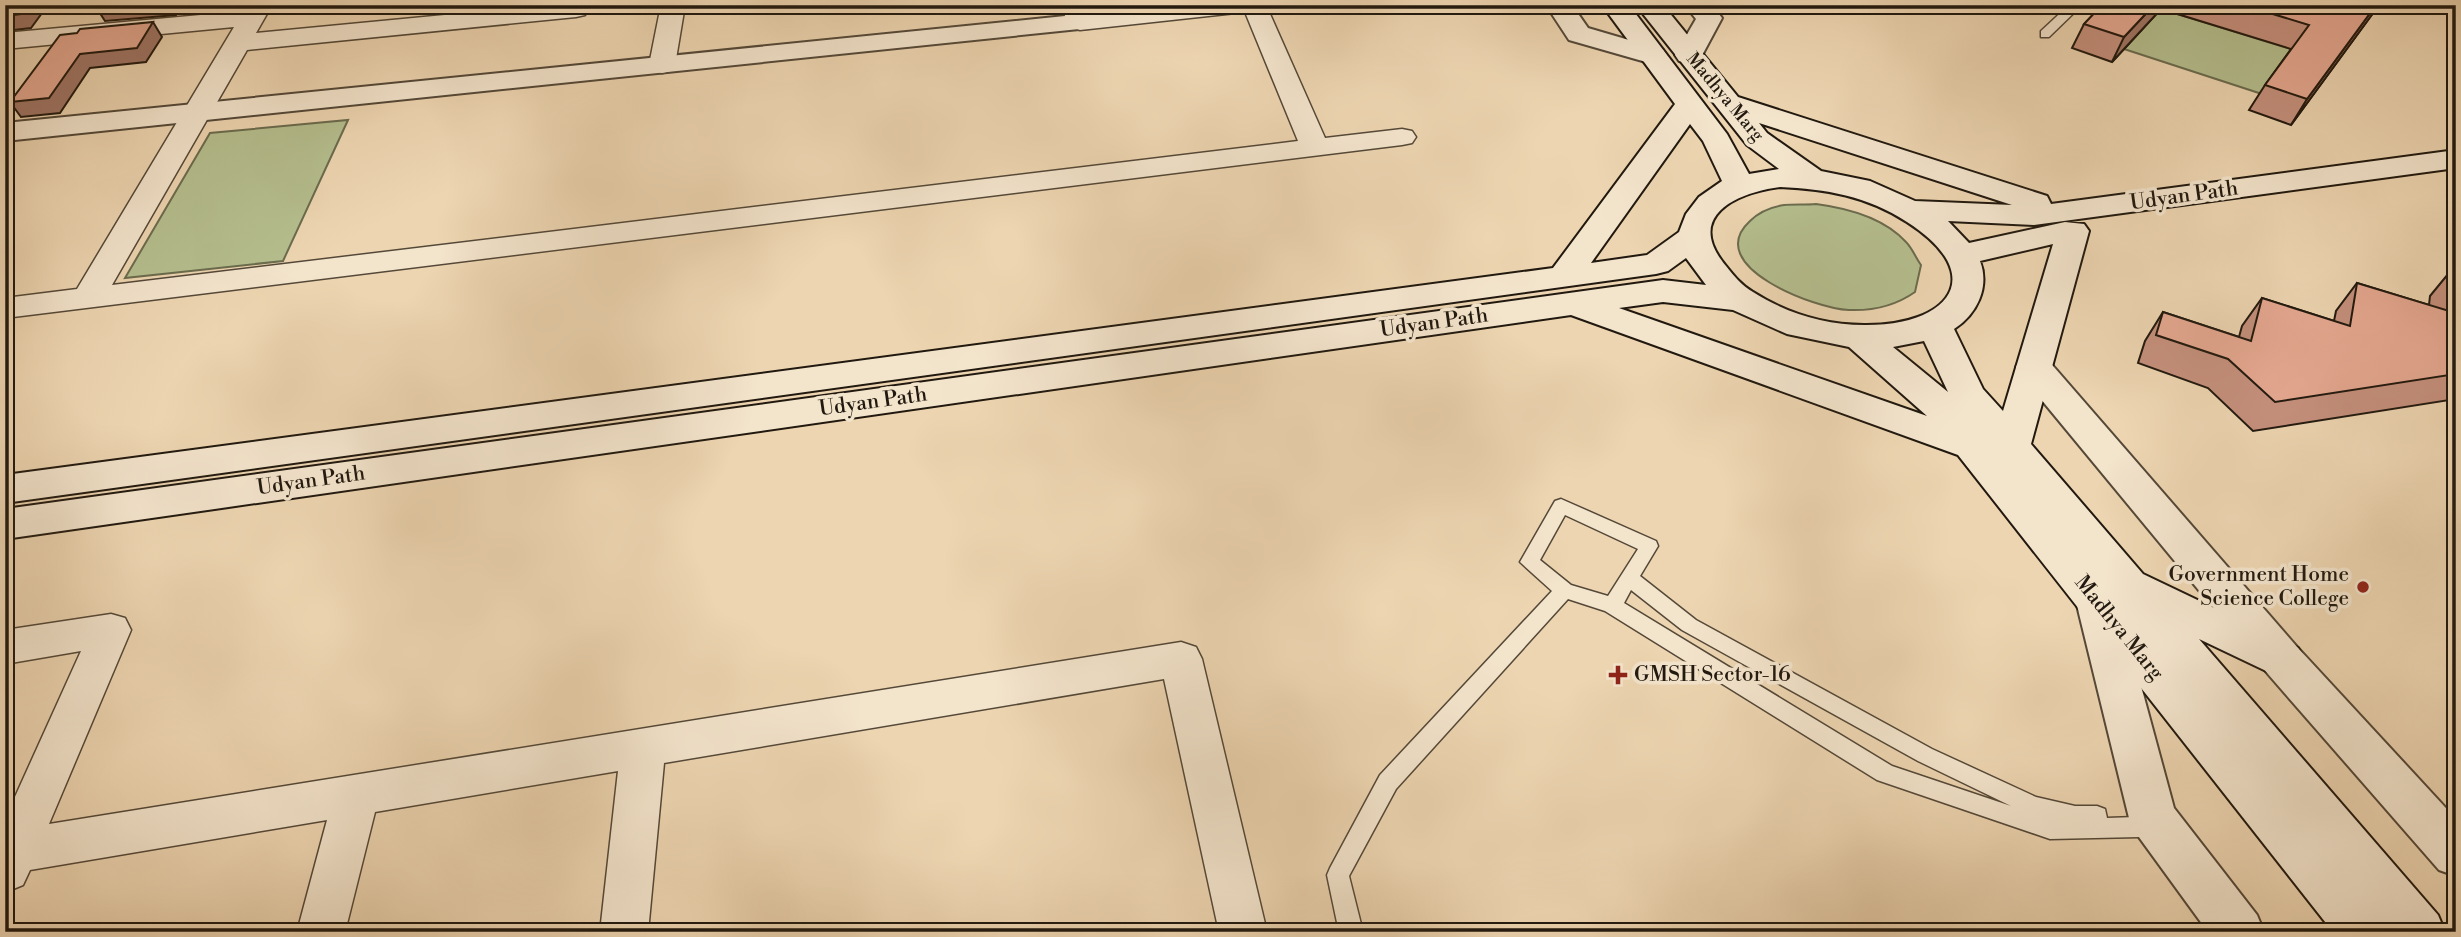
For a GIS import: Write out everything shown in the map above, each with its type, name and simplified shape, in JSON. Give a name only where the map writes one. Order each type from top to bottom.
[{"type":"main road","points":[[1559,5],[1578,33],[1653,56]]},
{"type":"main road","name":"Madhya Marg","points":[[1615,5],[1717,140],[1738,186]]},
{"type":"main road","name":"Madhya Marg","points":[[1649,5],[1757,139],[1812,179]]},
{"type":"main road","points":[[1689,55],[1709,18],[1698,5]]},
{"type":"main road","points":[[5,132],[662,65],[1078,14]]},
{"type":"main road","points":[[1690,104],[1569,290],[1991,446],[2034,368],[2068,221],[1728,103]]},
{"type":"main road","name":"Udyan Path","points":[[1961,255],[2046,234],[2068,221],[2456,159]]},
{"type":"main road","name":"Udyan Path","points":[[1912,210],[2034,216],[2068,221],[2456,176]]},
{"type":"main road","points":[[1780,178],[1812,179],[1858,187],[1912,210],[1928,220],[1961,255],[1969,279],[1963,301],[1952,315],[1934,326],[1884,337],[1859,337],[1800,327],[1764,313],[1726,289],[1698,253],[1694,236],[1695,226],[1713,198],[1738,186],[1780,178]]},
{"type":"main road","name":"Udyan Path","points":[[5,524],[1569,290],[1656,264],[1694,236]]},
{"type":"main road","name":"Udyan Path","points":[[5,489],[1569,290],[1663,291],[1741,300]]},
{"type":"main road","name":"Madhya Marg","points":[[1934,326],[1991,446]]},
{"type":"main road","name":"Madhya Marg","points":[[1859,337],[1991,446],[2111,592],[2365,932]]},
{"type":"main road","points":[[2034,368],[2283,661],[2456,854]]},
{"type":"main road","points":[[2111,592],[2283,661]]},
{"type":"main road","points":[[2111,592],[2153,818],[2239,932]]},
{"type":"main road","name":"Madhya Marg","points":[[2111,592],[2420,932]]},
{"type":"street","points":[[662,65],[673,5]]},
{"type":"street","points":[[1078,14],[1244,5]]},
{"type":"street","points":[[1254,5],[1315,147]]},
{"type":"street","points":[[237,43],[576,10]]},
{"type":"street","points":[[88,298],[256,12]]},
{"type":"street","points":[[5,41],[256,12]]},
{"type":"street","points":[[5,309],[1402,137]]},
{"type":"street","points":[[5,647],[111,630],[10,861]]},
{"type":"street","points":[[10,861],[356,794],[1181,659],[1243,932]]},
{"type":"street","points":[[624,932],[643,747]]},
{"type":"street","points":[[321,932],[356,794]]},
{"type":"lane","points":[[2045,34],[2076,5]]},
{"type":"lane","points":[[1612,605],[1649,546],[1561,506],[1530,562],[1564,590],[1612,605],[1885,773],[2050,829],[2139,827],[2153,818]]},
{"type":"lane","points":[[1629,578],[1689,625],[1925,755],[2033,806],[2075,816],[2153,818]]},
{"type":"lane","points":[[1352,932],[1338,875],[1388,782],[1564,590]]},
{"type":"green space","points":[[2161,9],[2294,50],[2262,94],[2124,49]]},
{"type":"green space","points":[[348,120],[283,261],[125,278],[210,133]]},
{"type":"green space","points":[[1816,204],[1840,208],[1876,220],[1897,234],[1908,244],[1921,265],[1915,292],[1884,307],[1867,310],[1833,308],[1790,293],[1751,269],[1740,254],[1739,238],[1750,221],[1774,207]]},
{"type":"building","points":[[5,5],[28,5],[21,14],[5,16]]},
{"type":"building","points":[[2102,5],[2154,5],[2124,37],[2084,24]]},
{"type":"building","points":[[2243,5],[2376,5],[2307,99],[2265,85],[2309,25]]},
{"type":"building","points":[[153,22],[137,48],[80,54],[49,98],[10,102],[60,35],[77,33],[80,29]]},
{"type":"building","points":[[2453,268],[2456,269],[2456,374],[2275,402],[2228,359],[2156,335],[2163,312],[2251,341],[2262,298],[2350,326],[2357,283],[2449,311]]},
{"type":"place","name":"Government Home Science College","points":[[2363,587]]},
{"type":"place","name":"GMSH Sector-16","points":[[1618,675]]}]
